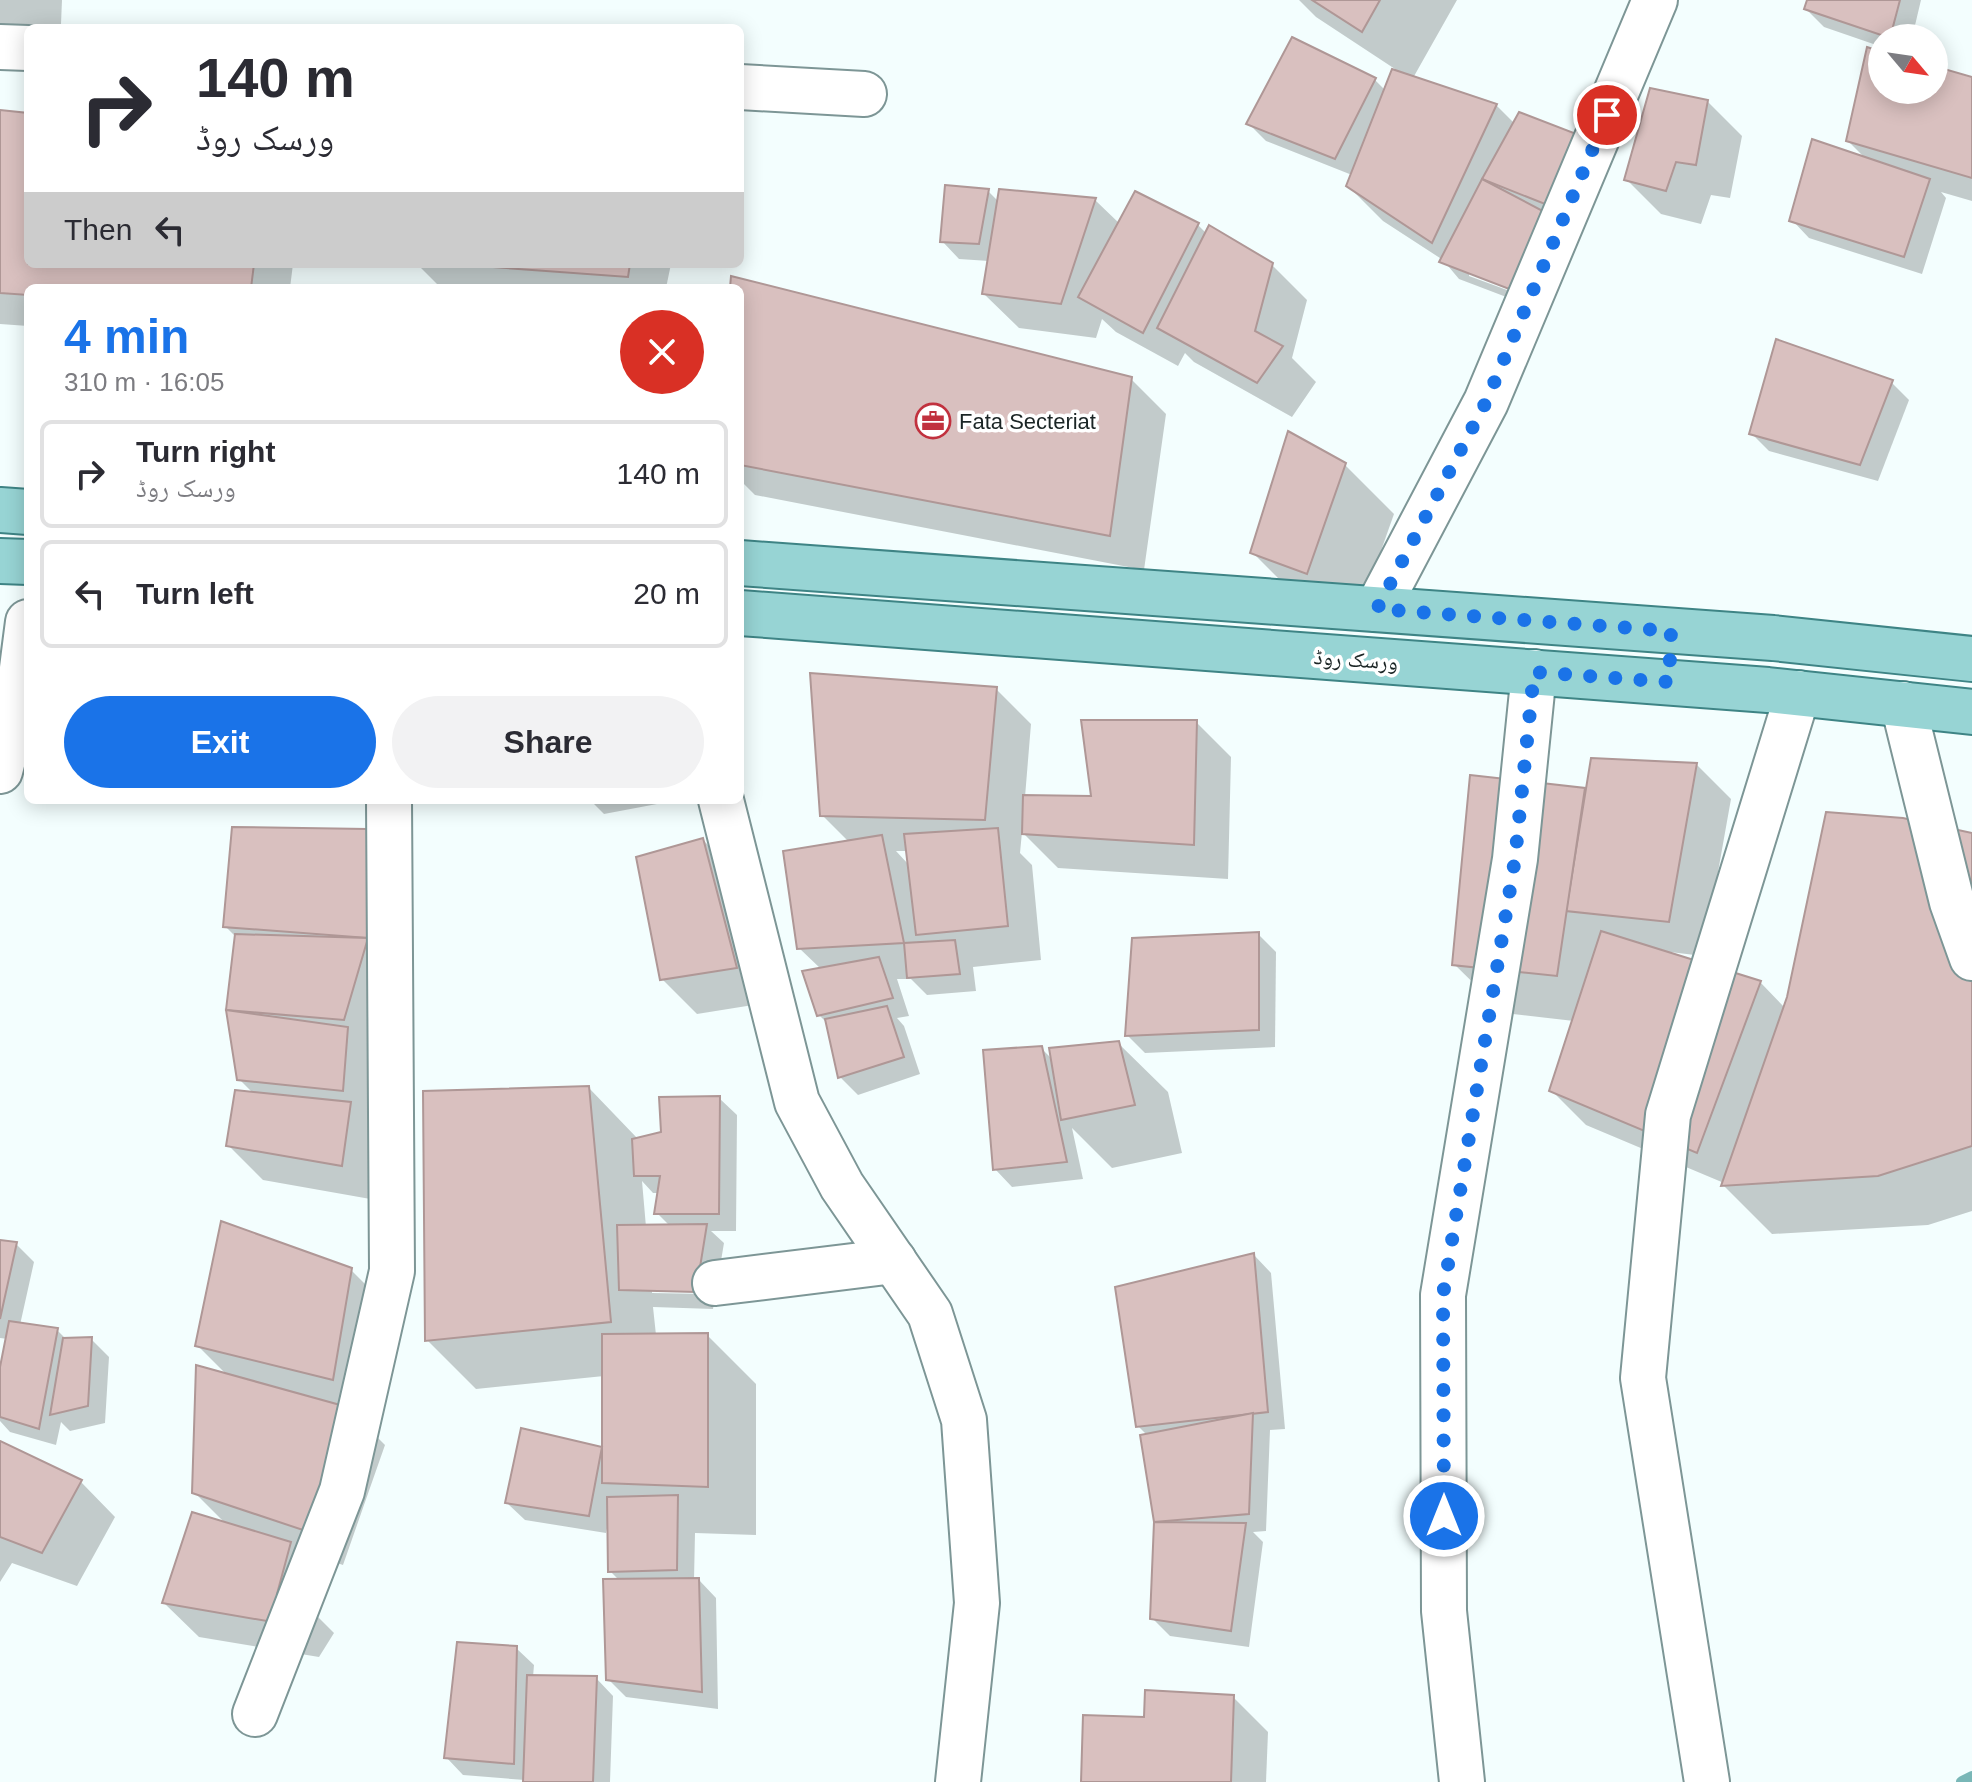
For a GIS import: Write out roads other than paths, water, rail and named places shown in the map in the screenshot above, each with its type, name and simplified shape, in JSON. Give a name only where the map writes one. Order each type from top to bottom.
[{"type":"main road","points":[[0,510],[24,512]]},
{"type":"main road","points":[[0,561],[24,562]]},
{"type":"main road","points":[[744,563],[1773,638],[1972,659]]},
{"type":"main road","name":"ورسک روڈ","points":[[744,613],[1669,682],[1972,712]]},
{"type":"main road","points":[[1669,682],[1671,631]]},
{"type":"street","points":[[1377,609],[1486,402],[1655,0]]},
{"type":"street","points":[[0,47],[24,48]]},
{"type":"street","points":[[744,87],[864,94]]},
{"type":"street","points":[[0,771],[17,707],[24,653]]},
{"type":"street","points":[[1462,1782],[1444,1611],[1443,1295],[1515,859],[1534,672]]},
{"type":"street","points":[[1707,1782],[1643,1378],[1668,1115],[1798,693]]},
{"type":"street","points":[[1903,704],[1952,902],[1972,958]]},
{"type":"street","points":[[255,1714],[342,1491],[392,1271],[389,804]]},
{"type":"street","points":[[722,804],[797,1102],[842,1186],[930,1314],[964,1420],[977,1603],[958,1782]]},
{"type":"street","points":[[715,1283],[894,1261]]},
{"type":"waterway","points":[[1962,1782],[1972,1777]]},
{"type":"place","name":"Fata Secteriat","points":[[933,421]]}]
